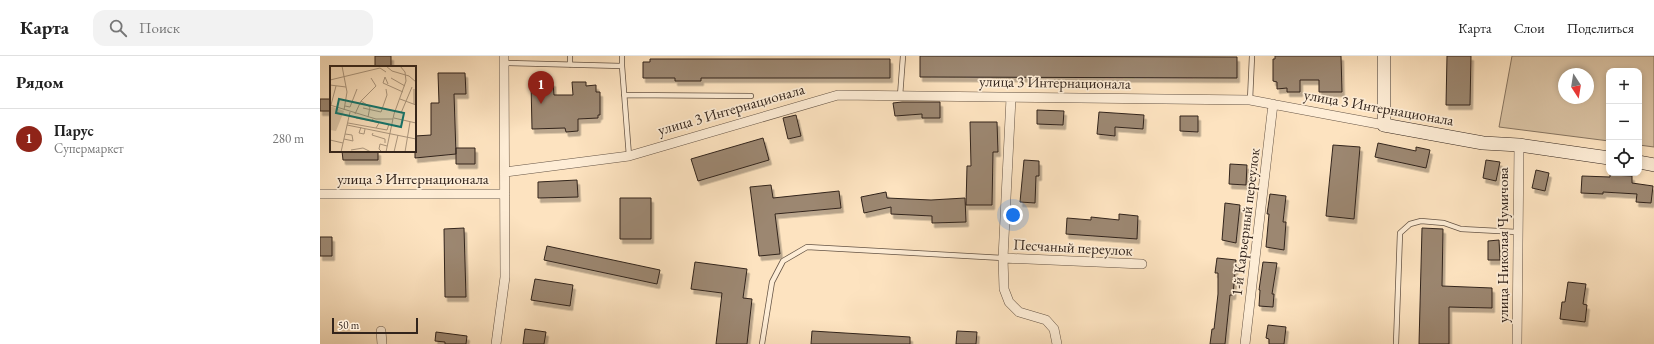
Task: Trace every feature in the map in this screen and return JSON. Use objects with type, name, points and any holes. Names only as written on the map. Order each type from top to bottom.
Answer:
[{"type":"street","points":[[1384,56],[1384,125]]},
{"type":"street","points":[[496,344],[505,277],[504,59]]},
{"type":"street","name":"улица 3 Интернационала","points":[[505,172],[629,156],[838,95],[1250,100],[1484,142],[1606,158]]},
{"type":"street","points":[[1011,98],[1003,258],[1004,289],[1009,302],[1019,312],[1046,320],[1054,329],[1057,344]]},
{"type":"street","name":"1-й Карьерный переулок","points":[[1245,344],[1273,104]]},
{"type":"street","name":"улица Николая Чумичова","points":[[1517,344],[1519,146]]},
{"type":"street","points":[[1642,163],[1654,165]]},
{"type":"street","name":"улица 3 Интернационала","points":[[320,194],[505,194]]},
{"type":"street","name":"Песчаный переулок","points":[[1003,258],[1142,264]]},
{"type":"street","points":[[381,331],[382,344]]},
{"type":"lane","points":[[570,56],[570,64]]},
{"type":"lane","points":[[622,56],[629,156]]},
{"type":"lane","points":[[900,96],[902,56]]},
{"type":"lane","points":[[1250,100],[1252,56]]},
{"type":"lane","points":[[504,59],[622,66]]},
{"type":"lane","points":[[624,96],[751,96]]},
{"type":"lane","points":[[1396,344],[1400,233],[1410,224],[1421,221],[1444,223],[1460,229],[1517,232]]},
{"type":"lane","points":[[762,344],[772,282],[783,262],[807,247],[1003,258]]},
{"type":"shaded area","points":[[1512,56],[1654,56],[1654,147],[1642,145],[1642,68],[1606,68],[1606,141],[1499,127]]},
{"type":"building","points":[[375,56],[391,56],[391,66],[375,66]]},
{"type":"building","points":[[920,56],[1237,57],[1237,78],[920,77]]},
{"type":"building","points":[[1275,56],[1341,56],[1342,92],[1319,92],[1319,80],[1300,80],[1300,92],[1287,92],[1287,88],[1277,89],[1277,82],[1273,81],[1273,59],[1275,59]]},
{"type":"building","points":[[1447,56],[1471,56],[1470,105],[1446,105]]},
{"type":"building","points":[[650,59],[890,59],[890,78],[701,78],[701,81],[675,81],[675,78],[643,78],[643,62],[650,62]]},
{"type":"building","points":[[438,73],[465,73],[466,94],[454,94],[456,154],[415,158],[416,136],[431,135],[431,103],[439,103]]},
{"type":"building","points":[[553,82],[554,95],[573,95],[572,82],[586,82],[586,86],[596,85],[596,92],[600,92],[600,115],[598,115],[598,118],[578,119],[578,131],[566,132],[565,128],[532,129],[531,83]]},
{"type":"building","points":[[320,99],[330,99],[330,111],[320,111]]},
{"type":"building","points":[[940,102],[940,118],[922,118],[922,114],[895,116],[893,103]]},
{"type":"building","points":[[1037,110],[1064,111],[1063,125],[1037,124]]},
{"type":"building","points":[[1099,112],[1144,115],[1143,129],[1115,127],[1115,136],[1097,134]]},
{"type":"building","points":[[796,115],[801,136],[788,139],[783,118]]},
{"type":"building","points":[[1180,116],[1198,116],[1198,132],[1180,131]]},
{"type":"building","points":[[970,122],[997,122],[998,152],[993,152],[992,205],[966,205],[967,166],[971,166]]},
{"type":"building","points":[[763,138],[769,160],[698,181],[691,159]]},
{"type":"building","points":[[1378,143],[1416,151],[1416,147],[1430,150],[1426,168],[1375,157]]},
{"type":"building","points":[[1333,145],[1360,147],[1354,219],[1326,216]]},
{"type":"building","points":[[456,148],[475,148],[475,164],[456,164]]},
{"type":"building","points":[[342,152],[378,152],[378,160],[343,160]]},
{"type":"building","points":[[1024,160],[1039,161],[1039,176],[1036,176],[1035,203],[1020,202]]},
{"type":"building","points":[[1486,160],[1500,162],[1496,181],[1483,178]]},
{"type":"building","points":[[1230,164],[1247,165],[1246,185],[1229,184]]},
{"type":"building","points":[[1536,170],[1549,173],[1545,191],[1532,188]]},
{"type":"building","points":[[1582,176],[1632,176],[1632,183],[1653,186],[1651,203],[1636,202],[1637,194],[1603,192],[1603,194],[1581,193]]},
{"type":"building","points":[[577,180],[578,197],[538,198],[538,182]]},
{"type":"building","points":[[771,185],[773,198],[839,191],[841,208],[775,214],[780,254],[759,256],[750,187]]},
{"type":"building","points":[[886,192],[887,198],[931,200],[965,198],[966,222],[932,223],[932,216],[891,214],[891,207],[864,213],[861,197]]},
{"type":"building","points":[[1270,194],[1286,196],[1283,222],[1286,222],[1284,250],[1266,247],[1269,214],[1267,214]]},
{"type":"building","points":[[620,198],[651,198],[651,239],[620,239]]},
{"type":"building","points":[[1225,203],[1240,205],[1236,243],[1222,240]]},
{"type":"building","points":[[1119,214],[1138,216],[1137,239],[1066,234],[1067,218],[1091,220],[1091,217],[1119,220]]},
{"type":"building","points":[[464,228],[466,297],[445,297],[444,229]]},
{"type":"building","points":[[1422,228],[1443,229],[1442,286],[1492,288],[1492,308],[1449,307],[1449,344],[1419,344]]},
{"type":"building","points":[[320,237],[332,237],[332,256],[320,256]]},
{"type":"building","points":[[1499,240],[1500,260],[1488,260],[1488,241]]},
{"type":"building","points":[[547,246],[660,270],[657,284],[544,260]]},
{"type":"building","points":[[1217,258],[1236,260],[1233,295],[1230,295],[1225,344],[1210,344],[1212,329],[1214,329],[1218,294],[1218,273],[1215,273]]},
{"type":"building","points":[[695,262],[747,269],[743,298],[752,299],[747,344],[716,344],[722,293],[691,289]]},
{"type":"building","points":[[1263,262],[1277,263],[1272,294],[1274,294],[1273,307],[1259,306],[1259,290]]},
{"type":"building","points":[[535,279],[573,285],[570,306],[531,300]]},
{"type":"building","points":[[1568,282],[1586,284],[1583,304],[1587,305],[1585,322],[1560,319],[1562,302],[1565,302]]},
{"type":"building","points":[[1268,325],[1286,327],[1284,344],[1269,344],[1269,339],[1266,338]]},
{"type":"building","points":[[525,329],[546,332],[544,344],[523,344]]},
{"type":"building","points":[[812,331],[910,337],[910,344],[811,344]]},
{"type":"building","points":[[957,331],[977,332],[976,344],[956,344]]},
{"type":"building","points":[[436,332],[467,336],[466,344],[445,344],[445,342],[435,341]]},
{"type":"place","name":"Парус","points":[[541,104]]}]
